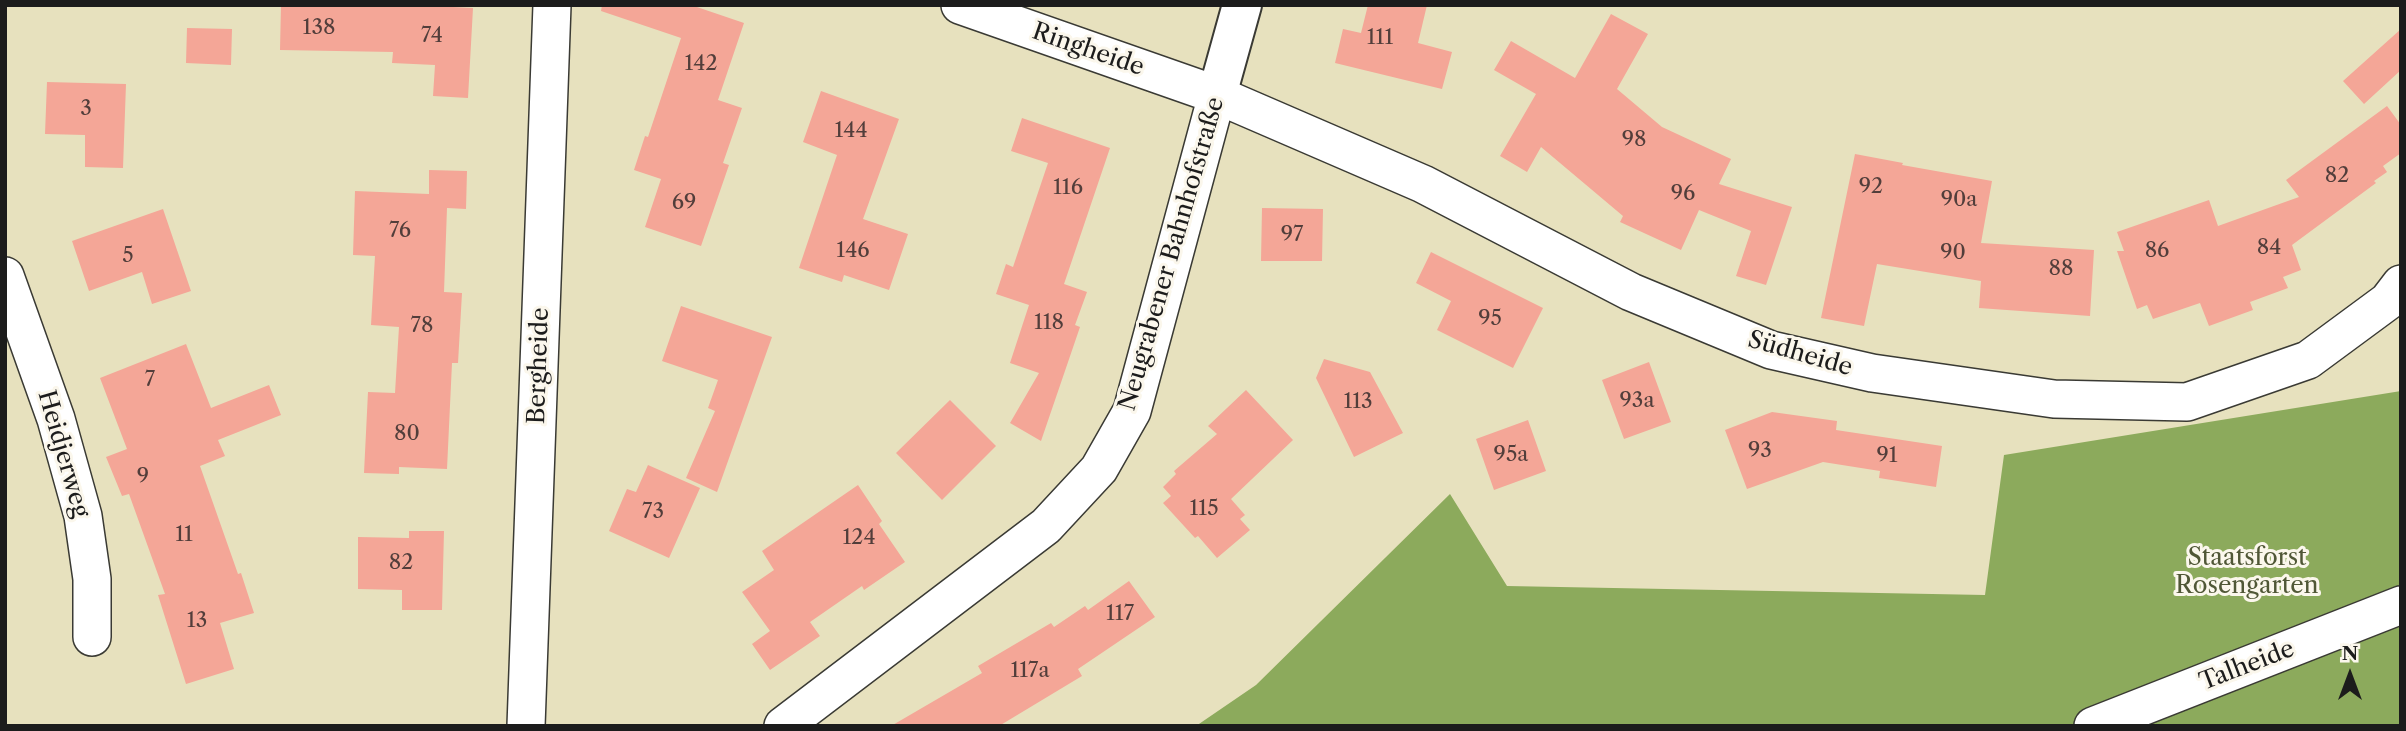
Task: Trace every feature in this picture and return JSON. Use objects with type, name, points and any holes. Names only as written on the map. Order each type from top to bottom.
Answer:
[{"type":"street","name":"Bergheide","points":[[526,726],[552,5]]},
{"type":"street","name":"Ringheide","points":[[960,5],[1217,95]]},
{"type":"street","name":"Neugrabener Bahnhofstraße","points":[[783,726],[1046,526],[1099,469],[1132,411],[1242,5]]},
{"type":"street","name":"Südheide","points":[[1217,95],[1423,184],[1631,292],[1771,350],[1872,373],[2054,399],[2187,402],[2308,360],[2388,301],[2401,284]]},
{"type":"street","name":"Heidjerweg","points":[[5,276],[56,419],[83,516],[92,579],[92,637]]},
{"type":"street","name":"Talheide","points":[[2093,726],[2401,606]]},
{"type":"green space","name":"Staatsforst Rosengarten","points":[[2401,391],[2401,726],[1196,726],[1256,685],[1450,494],[1507,586],[1985,595],[2004,455]]},
{"type":"building","points":[[281,5],[473,8],[468,98],[433,96],[435,65],[392,63],[393,52],[280,50]]},
{"type":"building","points":[[602,5],[691,5],[744,23],[718,100],[742,108],[723,163],[729,165],[701,246],[645,227],[661,179],[634,170],[645,136],[648,137],[681,38],[601,11]]},
{"type":"building","points":[[1368,5],[1427,5],[1418,43],[1452,52],[1442,89],[1335,63],[1343,29],[1361,33]]},
{"type":"building","points":[[1611,14],[1648,34],[1617,89],[1662,127],[1731,159],[1719,184],[1792,207],[1766,285],[1736,276],[1751,231],[1699,210],[1681,250],[1620,222],[1623,216],[1541,147],[1527,172],[1500,156],[1536,94],[1494,70],[1511,41],[1575,78]]},
{"type":"building","points":[[187,28],[232,29],[231,65],[186,63]]},
{"type":"building","points":[[2401,29],[2401,70],[2364,104],[2343,81]]},
{"type":"building","points":[[47,82],[126,84],[123,168],[85,167],[85,135],[45,134]]},
{"type":"building","points":[[821,91],[899,119],[863,219],[908,234],[889,290],[844,275],[842,282],[799,268],[837,155],[803,142]]},
{"type":"building","points":[[2387,106],[2401,125],[2401,153],[2383,166],[2387,172],[2374,181],[2376,183],[2292,245],[2301,270],[2283,277],[2288,288],[2250,302],[2253,310],[2209,326],[2200,303],[2153,319],[2147,305],[2137,309],[2117,251],[2124,251],[2117,232],[2209,200],[2218,226],[2299,197],[2286,180]]},
{"type":"building","points":[[1022,118],[1110,148],[1064,284],[1087,292],[1075,325],[1080,327],[1041,441],[1010,423],[1039,373],[1010,363],[1029,305],[996,294],[1006,264],[1013,267],[1048,163],[1011,151]]},
{"type":"building","points":[[1855,154],[1992,181],[1981,243],[2094,250],[2090,316],[1979,308],[1981,281],[1877,264],[1864,326],[1821,318]]},
{"type":"building","points":[[429,170],[467,171],[466,209],[447,208],[444,292],[462,293],[458,363],[452,363],[447,469],[399,467],[399,474],[364,473],[368,392],[395,393],[399,327],[371,325],[375,256],[353,255],[355,191],[429,194]]},
{"type":"building","points":[[1262,208],[1323,209],[1322,261],[1261,261]]},
{"type":"building","points":[[163,209],[191,291],[152,304],[142,272],[89,291],[72,241]]},
{"type":"building","points":[[1431,252],[1543,308],[1513,368],[1437,330],[1451,301],[1416,283]]},
{"type":"building","points":[[681,306],[772,337],[717,492],[686,478],[715,411],[708,408],[718,380],[662,361]]},
{"type":"building","points":[[186,344],[211,408],[269,385],[281,415],[218,440],[225,456],[200,466],[254,613],[220,623],[234,669],[186,684],[158,595],[165,594],[129,494],[122,496],[106,457],[127,449],[100,378]]},
{"type":"building","points":[[1324,359],[1370,372],[1403,433],[1354,457],[1316,378]]},
{"type":"building","points":[[1649,362],[1671,422],[1624,439],[1602,380]]},
{"type":"building","points":[[1246,390],[1293,440],[1231,499],[1245,515],[1240,519],[1250,530],[1217,558],[1163,503],[1171,496],[1163,487],[1176,474],[1174,471],[1217,434],[1208,426]]},
{"type":"building","points":[[950,400],[996,446],[942,500],[896,453]]},
{"type":"building","points":[[1772,412],[1837,421],[1836,430],[1942,446],[1936,487],[1879,478],[1880,471],[1823,462],[1747,489],[1725,430]]},
{"type":"building","points":[[1528,420],[1546,471],[1494,490],[1476,439]]},
{"type":"building","points":[[648,465],[700,488],[669,558],[609,531],[627,489],[636,492]]},
{"type":"building","points":[[858,485],[882,521],[879,524],[905,562],[864,590],[862,586],[810,622],[820,636],[770,670],[752,644],[770,631],[742,592],[774,570],[762,551]]},
{"type":"building","points":[[409,531],[444,531],[442,610],[402,610],[402,590],[358,589],[358,537],[409,538]]},
{"type":"building","points":[[1129,581],[1155,617],[1078,669],[1082,676],[999,726],[891,726],[982,673],[978,666],[1051,623],[1054,627],[1085,606],[1088,610]]}]
